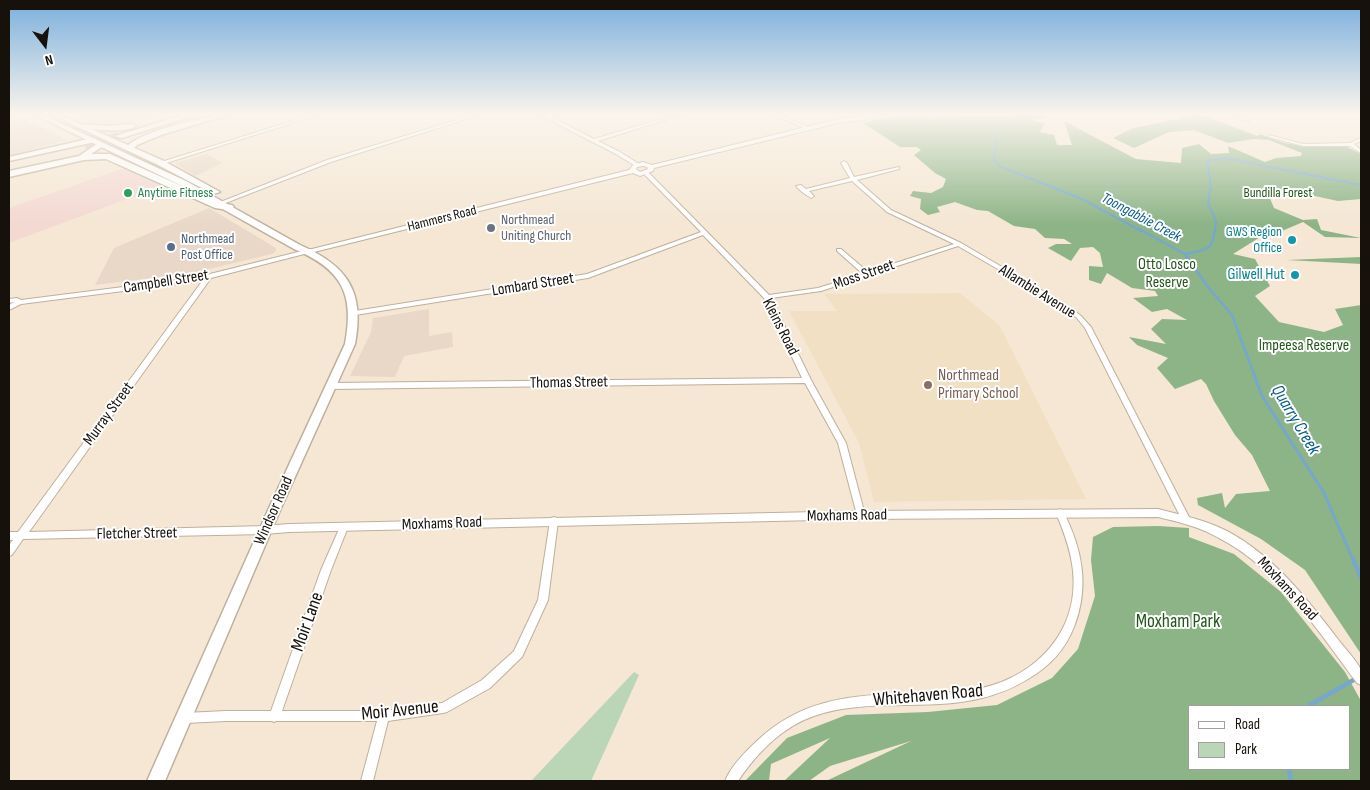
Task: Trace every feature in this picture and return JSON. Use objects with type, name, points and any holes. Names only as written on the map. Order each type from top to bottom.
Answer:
[{"type":"highway","points":[[9,159],[42,151]]},
{"type":"highway","points":[[9,164],[58,151]]},
{"type":"highway","points":[[9,168],[63,151]]},
{"type":"highway","points":[[60,162],[92,151]]},
{"type":"highway","points":[[9,174],[93,156],[113,158],[218,206],[226,204]]},
{"type":"main road","name":"Windsor Road","points":[[113,151],[226,204],[304,244],[310,251],[328,262],[349,286],[355,313],[350,344],[265,530],[185,718],[156,781]]},
{"type":"main road","name":"Windsor Road","points":[[134,151],[161,163],[226,204]]},
{"type":"street","points":[[161,163],[200,151]]},
{"type":"street","points":[[226,204],[329,161],[362,151]]},
{"type":"street","points":[[609,151],[635,168],[645,165],[649,170],[721,151]]},
{"type":"street","name":"Allambie Avenue","points":[[844,163],[853,179],[889,211],[959,244],[1065,306],[1079,317],[1088,328],[1186,519]]},
{"type":"street","name":"Hammers Road","points":[[310,251],[635,168]]},
{"type":"street","points":[[804,191],[897,168]]},
{"type":"street","name":"Kleins Road","points":[[649,170],[704,233],[767,297],[806,380],[842,443],[861,515]]},
{"type":"street","points":[[799,186],[811,196]]},
{"type":"street","name":"Lombard Street","points":[[355,313],[588,276],[704,233]]},
{"type":"street","name":"Moss Street","points":[[767,297],[819,290],[959,244]]},
{"type":"street","points":[[839,250],[867,274]]},
{"type":"street","name":"Campbell Street","points":[[20,302],[208,277],[310,251]]},
{"type":"street","name":"Murray Street","points":[[9,552],[208,277]]},
{"type":"street","points":[[9,302],[17,300],[20,302]]},
{"type":"street","points":[[9,308],[20,302]]},
{"type":"street","name":"Thomas Street","points":[[331,386],[806,380]]},
{"type":"street","name":"Moxhams Road","points":[[265,530],[554,521],[1149,512],[1186,519],[1228,536],[1254,554],[1292,590],[1361,679]]},
{"type":"street","name":"Whitehaven Road","points":[[731,781],[746,759],[770,735],[788,723],[815,710],[856,702],[954,698],[983,694],[1019,680],[1042,664],[1058,647],[1066,634],[1073,621],[1079,598],[1078,568],[1074,544],[1060,513]]},
{"type":"street","name":"Moir Avenue","points":[[185,718],[226,716],[384,716],[443,708],[486,684],[518,654],[543,600],[554,521]]},
{"type":"street","name":"Moir Lane","points":[[274,717],[326,570],[344,527]]},
{"type":"street","name":"Fletcher Street","points":[[9,536],[250,532],[265,530]]},
{"type":"street","points":[[367,781],[384,716]]},
{"type":"shaded area","points":[[9,151],[28,151],[9,156]]},
{"type":"shaded area","points":[[207,154],[223,163],[195,176],[175,163]]},
{"type":"shaded area","points":[[124,168],[162,186],[9,243],[9,208]]},
{"type":"shaded area","points":[[209,208],[276,248],[276,251],[272,254],[192,273],[95,285],[114,248]]},
{"type":"shaded area","name":"Northmead Primary School","points":[[960,293],[1000,326],[1086,499],[874,502],[859,443],[789,311],[837,311],[824,294]]},
{"type":"shaded area","points":[[429,309],[429,336],[452,332],[453,347],[404,356],[395,377],[350,376],[371,332],[373,318]]},
{"type":"green space","points":[[920,151],[1121,151],[1136,159],[1181,163],[1182,151],[1207,151],[1211,154],[1239,151],[1265,162],[1276,158],[1301,156],[1302,153],[1297,151],[1355,151],[1361,154],[1361,199],[1338,201],[1315,196],[1269,196],[1274,208],[1303,220],[1317,219],[1321,230],[1361,238],[1325,237],[1303,222],[1282,231],[1270,231],[1233,254],[1255,259],[1270,286],[1255,296],[1279,322],[1324,332],[1343,325],[1335,309],[1361,305],[1361,654],[1305,570],[1261,539],[1198,505],[1197,498],[1222,493],[1225,508],[1236,494],[1270,491],[1252,455],[1235,435],[1206,384],[1201,379],[1175,389],[1157,368],[1168,358],[1137,345],[1129,337],[1166,344],[1151,329],[1162,319],[1187,320],[1167,309],[1152,312],[1133,298],[1158,296],[1155,291],[1132,288],[1107,273],[1101,284],[1089,280],[1089,266],[1103,267],[1100,253],[1093,247],[1080,248],[1071,261],[1048,248],[1056,244],[1072,244],[1064,239],[1045,238],[1035,229],[1014,226],[988,211],[977,210],[955,202],[937,207],[940,212],[928,215],[920,209],[921,199],[910,196],[913,191],[931,193],[943,187],[946,179],[935,173],[914,155]]},
{"type":"green space","points":[[1361,257],[1361,264],[1287,260]]},
{"type":"green space","name":"Moxham Park","points":[[1158,526],[1189,528],[1189,537],[1234,554],[1281,592],[1345,672],[1361,701],[1361,781],[826,781],[911,741],[830,766],[809,781],[784,781],[830,738],[771,764],[769,781],[745,781],[787,738],[846,715],[928,712],[997,705],[1052,678],[1078,649],[1095,596],[1091,560],[1093,537],[1113,527]]},
{"type":"green space","points":[[634,672],[639,675],[591,781],[531,781]]},
{"type":"waterway","name":"Toongabbie Creek","points":[[995,151],[994,160],[999,166],[1082,199],[1141,231]]},
{"type":"waterway","name":"Toongabbie Creek","points":[[1215,231],[1216,221],[1208,203],[1211,186],[1207,161],[1225,158],[1361,185]]},
{"type":"waterway","name":"Toongabbie Creek","points":[[1139,229],[1185,254]]},
{"type":"waterway","name":"Toongabbie Creek","points":[[1185,254],[1207,249],[1212,242],[1215,229]]},
{"type":"waterway","name":"Quarry Creek","points":[[1185,254],[1208,287],[1232,315],[1255,377]]},
{"type":"waterway","name":"Quarry Creek","points":[[1254,375],[1262,396],[1324,493],[1353,560]]},
{"type":"waterway","name":"Quarry Creek","points":[[1353,559],[1361,578]]},
{"type":"waterway","name":"Quarry Creek","points":[[1310,705],[1357,678]]},
{"type":"waterway","name":"Quarry Creek","points":[[1289,770],[1291,781]]},
{"type":"place","name":"Anytime Fitness","points":[[128,193]]},
{"type":"place","name":"Northmead Uniting Church","points":[[491,228]]},
{"type":"place","name":"GWS Region Office","points":[[1292,240]]},
{"type":"place","name":"Northmead Post Office","points":[[171,247]]},
{"type":"place","name":"Gilwell Hut","points":[[1295,275]]},
{"type":"place","name":"Northmead Primary School","points":[[928,385]]},
{"type":"park label","name":"Bundilla Forest","points":[[1278,193]]},
{"type":"park label","name":"Otto Losco Reserve","points":[[1167,274]]},
{"type":"park label","name":"Impeesa Reserve","points":[[1304,346]]}]
